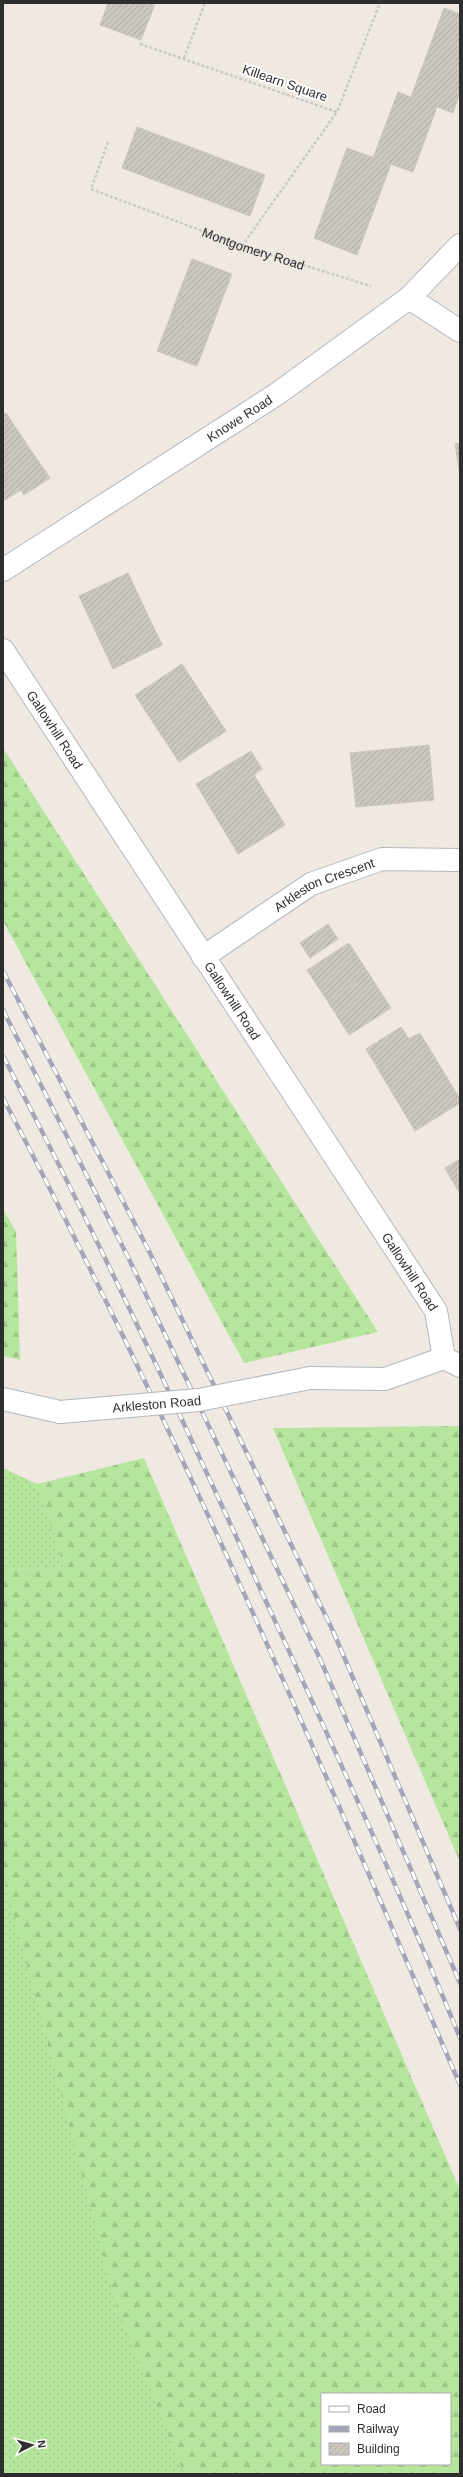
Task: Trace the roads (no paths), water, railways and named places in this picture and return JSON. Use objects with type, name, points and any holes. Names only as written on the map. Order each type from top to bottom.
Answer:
[{"type":"street","name":"Knowe Road","points":[[3,570],[277,394],[409,298],[460,245]]},
{"type":"street","points":[[409,298],[460,330]]},
{"type":"street","name":"Gallowhill Road","points":[[3,650],[436,1311],[452,1362]]},
{"type":"street","name":"Arkleston Crescent","points":[[203,957],[311,884],[382,859],[460,860]]},
{"type":"street","name":"Arkleston Road","points":[[3,1399],[60,1412],[199,1400],[310,1378],[385,1379],[452,1362]]},
{"type":"railway","points":[[3,971],[148,1249],[333,1631],[460,1929]]},
{"type":"railway","points":[[3,1010],[128,1257],[321,1661],[460,1983]]},
{"type":"railway","points":[[3,1056],[71,1189],[137,1324],[200,1459],[364,1815],[460,2038]]},
{"type":"railway","points":[[3,1098],[126,1341],[241,1587],[352,1836],[460,2085]]}]
